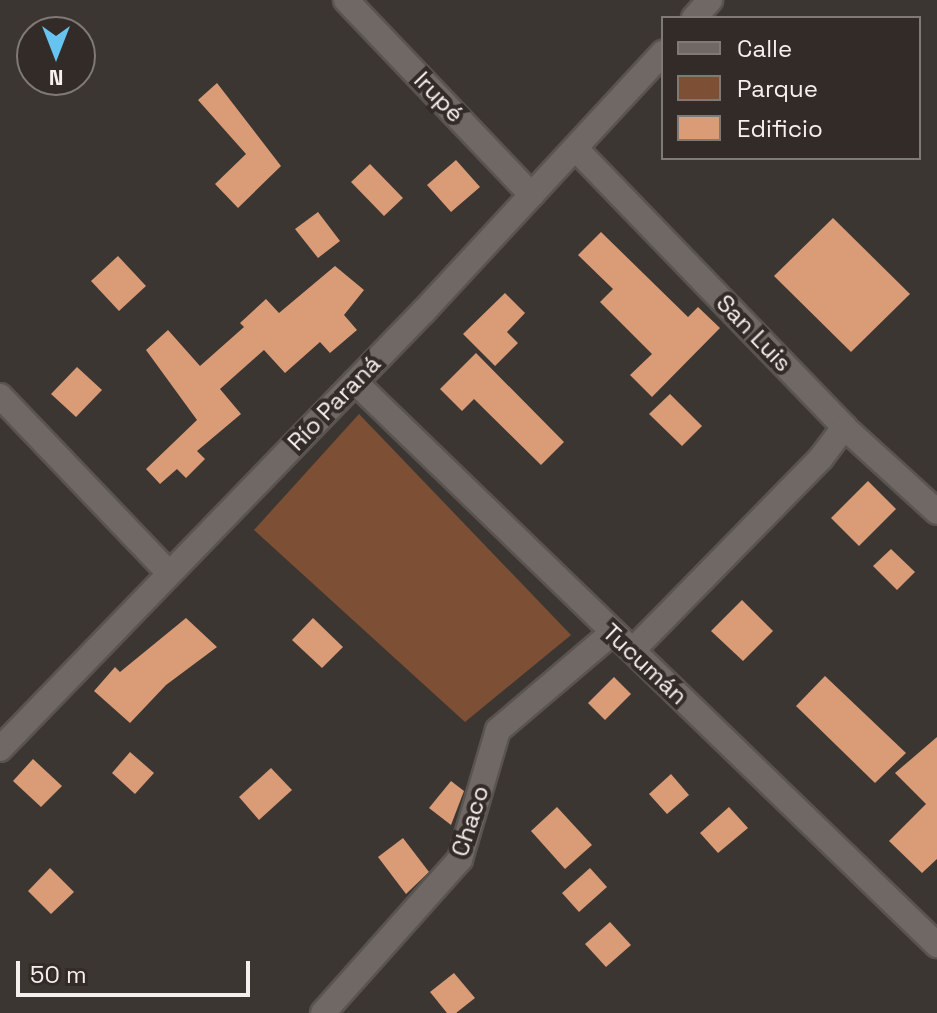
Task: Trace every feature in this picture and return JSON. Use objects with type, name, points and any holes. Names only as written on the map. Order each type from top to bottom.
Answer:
[{"type":"street","name":"Irupé","points":[[346,0],[532,195]]},
{"type":"street","points":[[696,16],[710,0]]},
{"type":"street","name":"Río Paraná","points":[[0,749],[355,382],[661,55]]},
{"type":"street","name":"San Luis","points":[[576,149],[844,427],[937,512]]},
{"type":"street","name":"Tucumán","points":[[355,382],[937,945]]},
{"type":"street","points":[[0,396],[168,572]]},
{"type":"street","points":[[633,650],[821,458],[844,427]]},
{"type":"street","name":"Chaco","points":[[323,1013],[460,859],[498,730],[612,633]]},
{"type":"green space","points":[[359,414],[571,635],[465,722],[254,530]]},
{"type":"building","points":[[217,83],[281,166],[238,208],[215,184],[246,154],[198,100]]},
{"type":"building","points":[[456,160],[480,187],[451,212],[427,185]]},
{"type":"building","points":[[370,164],[403,198],[384,216],[351,182]]},
{"type":"building","points":[[318,212],[340,241],[318,258],[295,229]]},
{"type":"building","points":[[833,218],[910,294],[851,352],[774,276]]},
{"type":"building","points":[[601,232],[688,317],[698,307],[720,328],[652,397],[630,375],[652,354],[600,302],[613,289],[578,255]]},
{"type":"building","points":[[118,256],[146,286],[119,311],[91,281]]},
{"type":"building","points":[[335,266],[364,290],[344,315],[357,330],[330,353],[320,342],[285,373],[264,350],[220,389],[241,414],[197,451],[205,459],[186,478],[177,469],[160,484],[146,469],[197,420],[146,350],[168,330],[200,366],[244,327],[240,323],[266,299],[279,313]]},
{"type":"building","points":[[505,293],[525,313],[507,332],[518,343],[495,366],[463,334]]},
{"type":"building","points":[[476,353],[564,442],[541,465],[474,399],[462,411],[440,389]]},
{"type":"building","points":[[77,367],[102,390],[76,417],[51,394]]},
{"type":"building","points":[[670,394],[702,426],[682,446],[649,414]]},
{"type":"building","points":[[868,481],[896,509],[859,546],[831,518]]},
{"type":"building","points":[[891,549],[915,572],[897,590],[873,566]]},
{"type":"building","points":[[742,600],[773,631],[743,661],[711,631]]},
{"type":"building","points":[[186,618],[217,647],[166,685],[130,723],[94,691],[115,667],[120,672]]},
{"type":"building","points":[[313,618],[343,647],[322,668],[292,640]]},
{"type":"building","points":[[825,676],[906,753],[875,783],[796,706]]},
{"type":"building","points":[[614,677],[631,694],[605,720],[588,703]]},
{"type":"building","points":[[937,737],[937,859],[922,873],[889,841],[926,804],[895,773]]},
{"type":"building","points":[[130,752],[154,773],[135,794],[112,773]]},
{"type":"building","points":[[33,759],[62,786],[41,807],[13,781]]},
{"type":"building","points":[[271,768],[292,790],[259,820],[239,797]]},
{"type":"building","points":[[671,774],[689,795],[667,814],[649,794]]},
{"type":"building","points":[[451,781],[464,791],[451,825],[429,808]]},
{"type":"building","points":[[557,807],[592,845],[565,869],[531,831]]},
{"type":"building","points":[[729,807],[748,828],[718,853],[700,833]]},
{"type":"building","points":[[403,838],[429,872],[406,894],[378,857]]},
{"type":"building","points":[[50,868],[74,892],[51,914],[28,891]]},
{"type":"building","points":[[590,868],[607,887],[579,912],[562,893]]},
{"type":"building","points":[[610,922],[631,945],[606,967],[585,944]]},
{"type":"building","points":[[454,973],[475,998],[456,1013],[447,1013],[430,992]]}]
